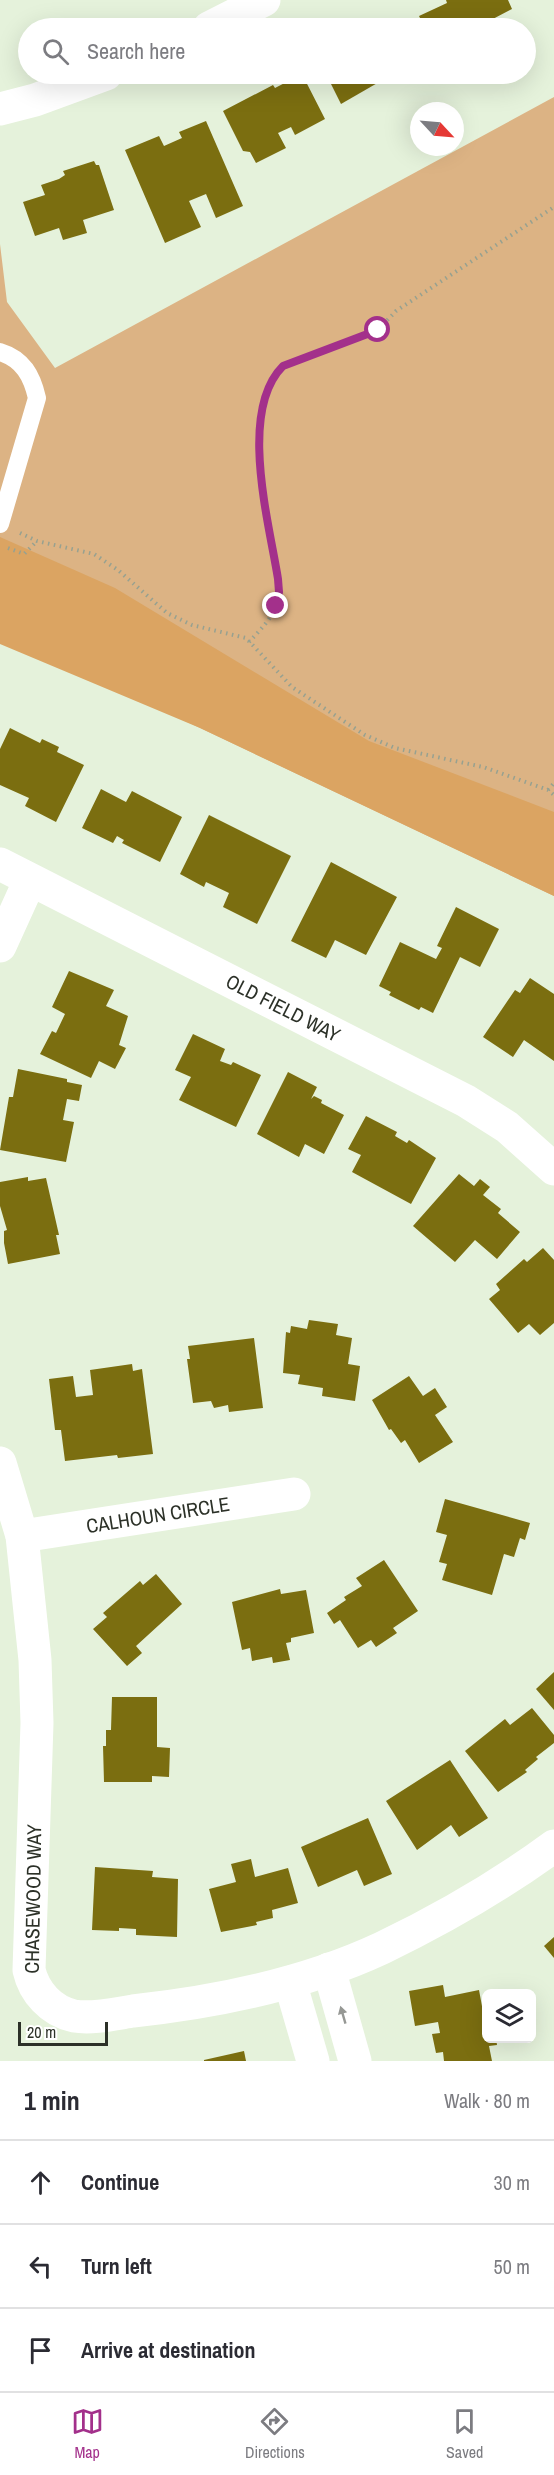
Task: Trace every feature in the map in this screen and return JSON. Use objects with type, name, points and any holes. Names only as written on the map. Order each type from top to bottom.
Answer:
[{"type":"street","points":[[229,18],[264,0]]},
{"type":"street","points":[[0,109],[35,100],[79,84]]},
{"type":"street","name":"OLD FIELD WAY","points":[[0,864],[466,1101],[507,1127],[554,1169]]},
{"type":"street","points":[[0,946],[30,880]]},
{"type":"street","name":"CHASEWOOD WAY","points":[[0,1462],[22,1536],[35,1660],[37,1723],[29,1970],[32,1985],[45,2000],[73,2016],[90,2016],[165,2008],[290,1982],[381,1948],[447,1914],[518,1872],[554,1846]]},
{"type":"street","name":"CALHOUN CIRCLE","points":[[22,1536],[294,1494]]},
{"type":"street","points":[[329,1969],[355,2061]]},
{"type":"street","points":[[290,1982],[313,2061]]},
{"type":"lane","points":[[0,352],[21,362],[33,382],[37,398],[1,524]]},
{"type":"path","points":[[249,642],[270,618],[279,592],[258,457],[264,403],[273,376],[283,366],[378,330],[396,311],[554,207]]},
{"type":"path","points":[[1,524],[37,542],[94,554],[118,570],[167,613],[192,625],[246,638],[292,687],[365,735],[395,748],[483,767],[548,790],[554,795]]},
{"type":"path","points":[[0,544],[24,554],[37,542]]},
{"type":"path","points":[[548,790],[554,783]]},
{"type":"shaded area","points":[[554,97],[554,896],[0,633],[0,244],[7,302],[55,368],[445,156],[464,156],[464,146]]},
{"type":"shaded area","points":[[0,537],[115,588],[369,741],[554,812],[554,896],[200,728],[0,644]]},
{"type":"building","points":[[446,0],[508,0],[512,9],[495,18],[420,18],[419,16],[447,3]]},
{"type":"building","points":[[283,84],[307,84],[325,119],[295,135],[291,127],[278,133],[286,148],[256,163],[250,152],[243,151],[223,111],[273,85],[275,88]]},
{"type":"building","points":[[331,84],[376,84],[341,104]]},
{"type":"building","points":[[206,121],[243,206],[216,218],[206,194],[189,201],[201,227],[165,243],[125,150],[159,136],[164,146],[182,138],[179,132]]},
{"type":"building","points":[[94,161],[96,165],[99,165],[114,210],[83,220],[87,233],[63,240],[59,228],[35,236],[23,202],[45,195],[41,185],[59,179],[65,175],[63,171]]},
{"type":"building","points":[[10,728],[40,743],[42,739],[59,747],[57,752],[84,765],[56,822],[25,806],[29,798],[0,785],[0,749]]},
{"type":"building","points":[[101,789],[126,802],[132,791],[182,817],[160,862],[122,843],[124,840],[117,836],[113,843],[82,828]]},
{"type":"building","points":[[209,815],[291,856],[257,924],[223,907],[229,893],[206,882],[204,887],[180,874]]},
{"type":"building","points":[[331,862],[397,897],[366,955],[335,940],[326,958],[291,941]]},
{"type":"building","points":[[456,907],[499,929],[480,967],[460,957],[433,1013],[421,1007],[419,1010],[389,995],[391,992],[379,986],[400,942],[436,959],[442,948],[437,946]]},
{"type":"building","points":[[69,971],[114,990],[106,1006],[128,1016],[119,1045],[126,1048],[115,1069],[99,1061],[91,1078],[40,1054],[52,1031],[56,1033],[65,1014],[52,1007]]},
{"type":"building","points":[[530,978],[554,994],[554,1061],[524,1040],[513,1057],[483,1037],[515,990],[520,993]]},
{"type":"building","points":[[193,1034],[225,1049],[220,1061],[231,1065],[233,1062],[261,1075],[236,1127],[179,1100],[191,1077],[175,1070]]},
{"type":"building","points":[[18,1069],[67,1079],[67,1082],[82,1085],[79,1101],[67,1099],[63,1120],[74,1122],[66,1162],[0,1150],[9,1097],[13,1097]]},
{"type":"building","points":[[288,1072],[317,1087],[311,1099],[314,1096],[322,1100],[321,1103],[344,1115],[324,1154],[305,1144],[299,1157],[257,1134]]},
{"type":"building","points":[[366,1116],[397,1132],[395,1136],[407,1143],[409,1140],[436,1158],[411,1204],[352,1172],[361,1155],[348,1149]]},
{"type":"building","points":[[459,1174],[474,1186],[480,1179],[490,1187],[483,1195],[501,1209],[498,1213],[520,1232],[497,1259],[475,1240],[455,1262],[413,1226]]},
{"type":"building","points":[[28,1177],[28,1181],[46,1178],[59,1235],[56,1235],[60,1254],[8,1264],[4,1243],[4,1231],[7,1230],[0,1206],[0,1182]]},
{"type":"building","points":[[543,1248],[554,1260],[554,1323],[540,1335],[529,1324],[518,1333],[489,1299],[500,1290],[496,1284],[524,1259],[527,1262]]},
{"type":"building","points":[[309,1320],[338,1324],[336,1335],[352,1338],[348,1364],[360,1366],[355,1401],[322,1396],[323,1388],[298,1384],[300,1375],[283,1373],[286,1332],[290,1333],[291,1326],[307,1329]]},
{"type":"building","points":[[254,1338],[263,1408],[229,1412],[228,1405],[214,1408],[211,1401],[193,1403],[187,1359],[190,1359],[188,1346]]},
{"type":"building","points":[[132,1364],[133,1371],[142,1369],[153,1454],[118,1458],[117,1455],[65,1461],[61,1430],[55,1430],[49,1379],[73,1376],[76,1397],[93,1395],[90,1370]]},
{"type":"building","points":[[409,1376],[423,1396],[435,1388],[447,1407],[435,1415],[453,1442],[419,1463],[405,1440],[401,1443],[391,1429],[389,1430],[372,1400]]},
{"type":"building","points":[[445,1499],[530,1523],[525,1540],[520,1538],[514,1557],[504,1554],[492,1595],[442,1580],[447,1564],[439,1562],[447,1535],[436,1532]]},
{"type":"building","points":[[384,1560],[418,1611],[393,1628],[397,1633],[376,1647],[371,1640],[358,1648],[340,1620],[334,1624],[327,1613],[346,1600],[344,1597],[362,1586],[356,1578]]},
{"type":"building","points":[[156,1574],[182,1604],[136,1646],[142,1653],[127,1666],[93,1629],[107,1617],[103,1613],[140,1581],[143,1585]]},
{"type":"building","points":[[280,1589],[281,1594],[306,1590],[314,1633],[291,1638],[291,1642],[286,1643],[290,1660],[273,1663],[272,1657],[252,1661],[250,1648],[242,1650],[232,1602]]},
{"type":"building","points":[[554,1672],[554,1710],[536,1689]]},
{"type":"building","points":[[112,1697],[157,1697],[157,1747],[170,1748],[169,1777],[152,1776],[152,1782],[104,1782],[103,1746],[106,1746],[106,1730],[111,1730]]},
{"type":"building","points":[[532,1708],[554,1735],[554,1743],[536,1757],[538,1759],[525,1770],[527,1772],[498,1792],[465,1751],[505,1719],[510,1725]]},
{"type":"building","points":[[450,1760],[488,1818],[459,1837],[451,1825],[417,1850],[386,1801]]},
{"type":"building","points":[[368,1818],[392,1874],[364,1886],[357,1870],[318,1887],[301,1847]]},
{"type":"building","points":[[251,1859],[255,1877],[288,1868],[298,1903],[272,1910],[273,1918],[256,1922],[257,1925],[221,1932],[209,1889],[236,1882],[231,1864]]},
{"type":"building","points":[[95,1867],[153,1871],[152,1877],[178,1879],[177,1937],[136,1935],[136,1929],[92,1930]]},
{"type":"building","points":[[554,1937],[554,1958],[544,1946]]},
{"type":"building","points":[[443,1985],[445,1997],[479,1990],[482,2006],[482,2043],[497,2043],[497,2045],[489,2046],[492,2061],[444,2061],[443,2052],[436,2053],[432,2034],[440,2033],[438,2022],[415,2026],[409,1991]]},
{"type":"building","points":[[244,2051],[246,2061],[204,2061],[204,2060]]},
{"type":"route","points":[[276,606],[279,592],[278,579],[258,457],[264,403],[273,376],[283,366],[378,330]]}]
